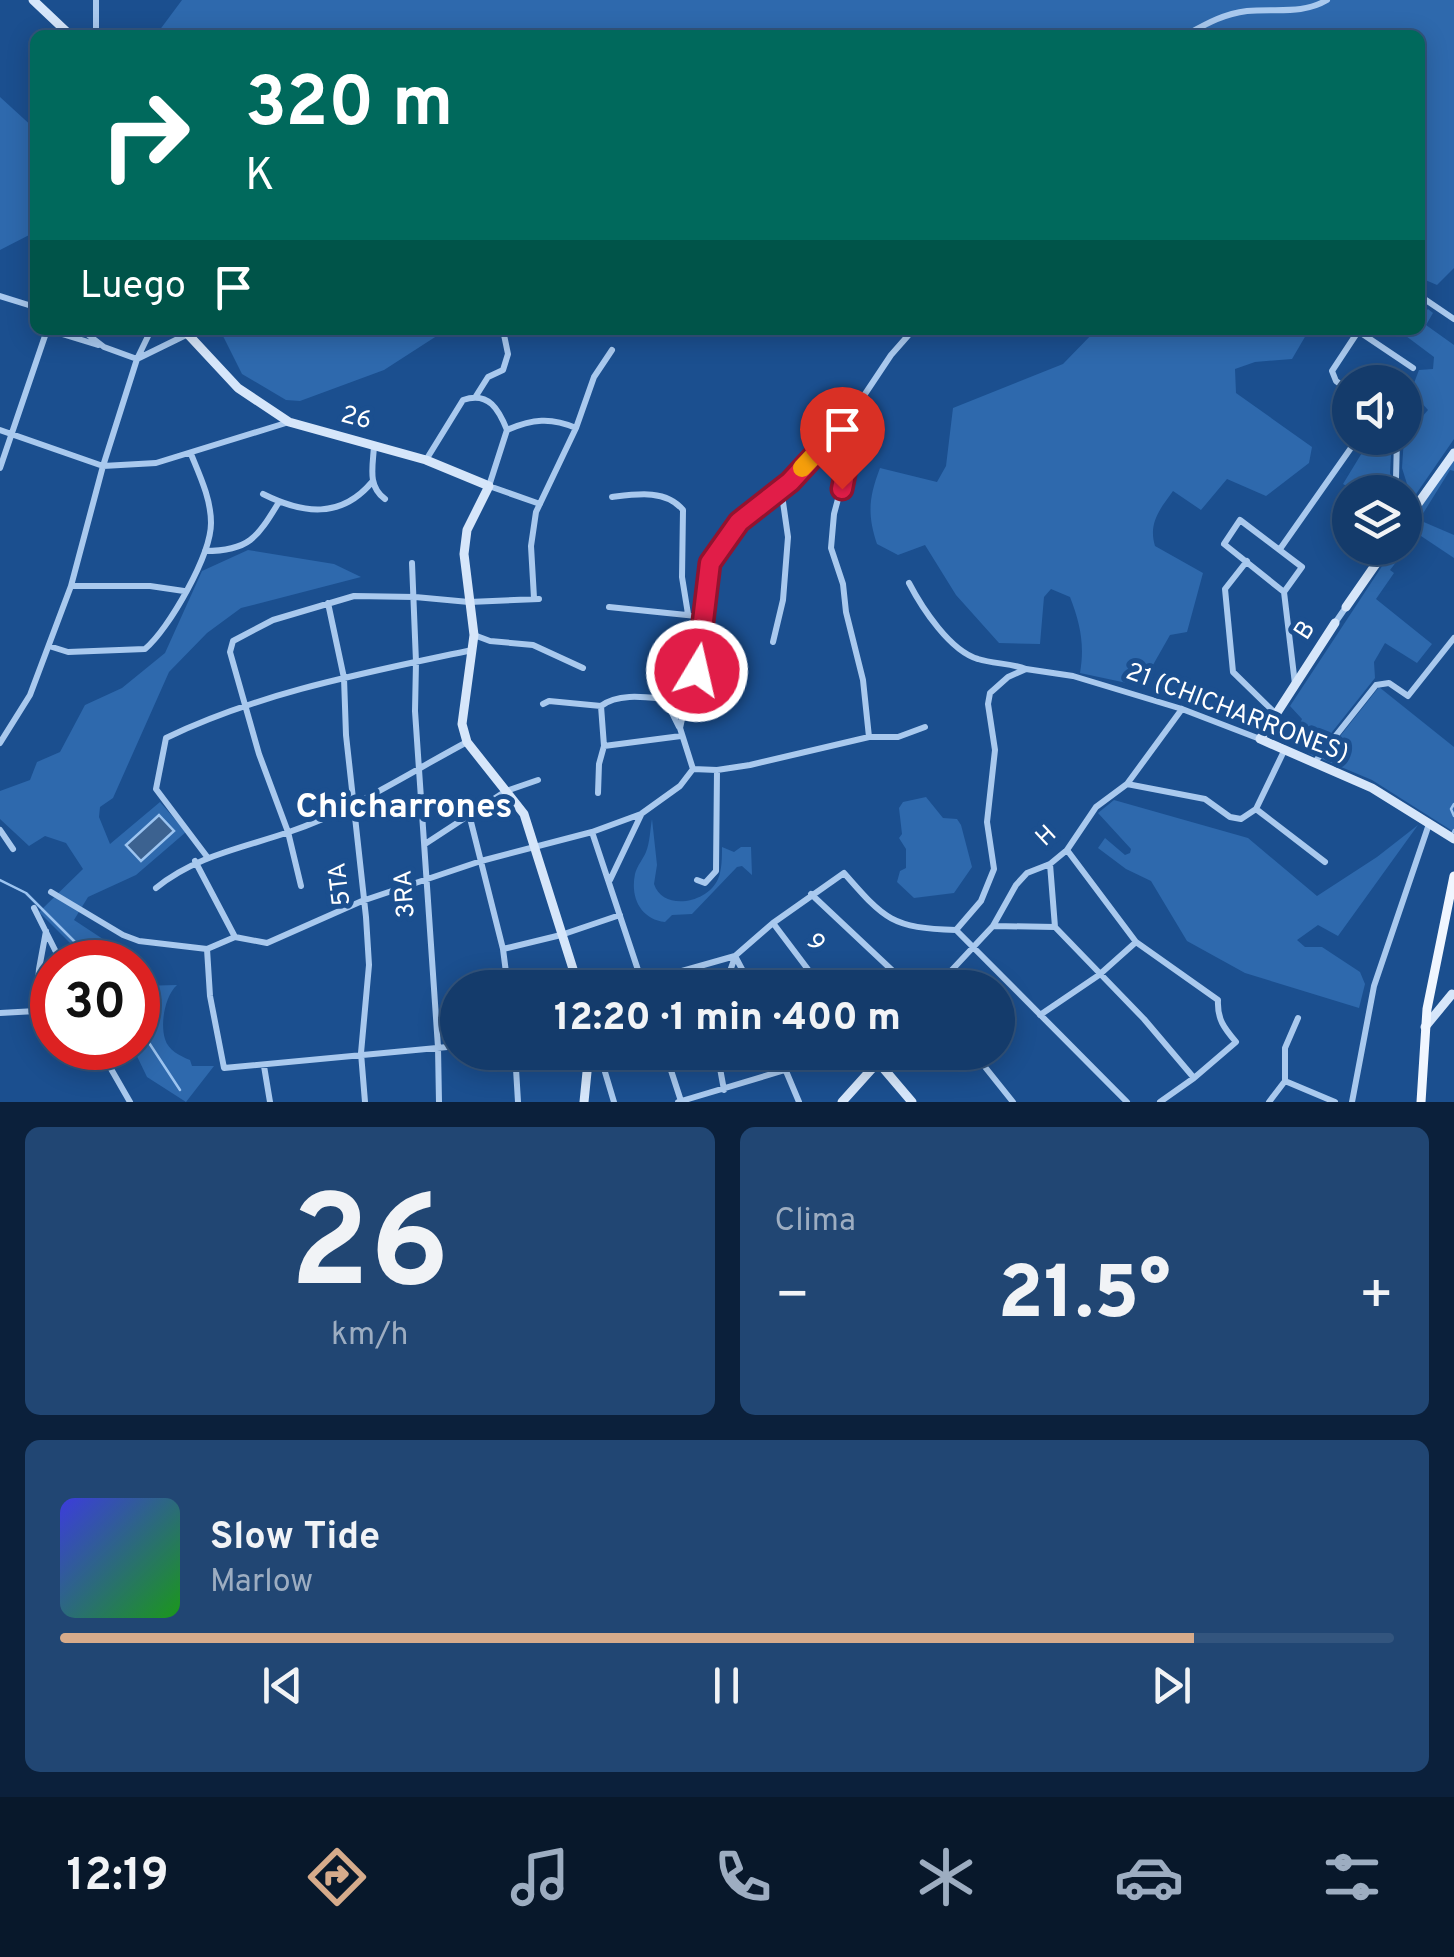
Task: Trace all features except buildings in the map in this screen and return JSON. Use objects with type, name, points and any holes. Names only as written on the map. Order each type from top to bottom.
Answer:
[{"type":"main road","points":[[1421,1102],[1425,1027],[1454,876]]},
{"type":"street","points":[[33,0],[65,30]]},
{"type":"street","points":[[96,0],[96,30]]},
{"type":"street","points":[[1195,30],[1233,13],[1297,11],[1327,0]]},
{"type":"street","points":[[0,296],[30,305]]},
{"type":"street","points":[[1425,299],[1454,319]]},
{"type":"street","points":[[0,468],[46,335]]},
{"type":"street","points":[[64,335],[138,360]]},
{"type":"street","points":[[88,335],[104,348]]},
{"type":"street","points":[[0,744],[20,714],[72,586],[103,466],[149,335]]},
{"type":"street","points":[[138,360],[180,335]]},
{"type":"street","name":"26","points":[[188,335],[238,388],[289,422],[426,460],[540,504]]},
{"type":"street","points":[[476,396],[488,376],[503,370],[508,354],[504,335]]},
{"type":"street","points":[[681,732],[688,692],[697,671],[710,563],[739,522],[781,488],[849,418],[909,335]]},
{"type":"street","points":[[1336,365],[1356,335]]},
{"type":"street","points":[[1366,335],[1409,365]]},
{"type":"street","points":[[300,886],[288,832],[259,754],[231,644],[273,620],[354,596],[414,596],[469,602],[537,599],[531,546],[540,504],[576,428],[594,377],[612,350]]},
{"type":"street","points":[[426,460],[459,404],[476,396],[498,407],[508,430],[489,486],[467,530],[464,554],[474,635],[462,724],[467,742],[524,814],[573,970]]},
{"type":"street","points":[[849,418],[846,469],[834,514],[831,548],[843,584],[863,680],[868,737]]},
{"type":"street","points":[[508,430],[542,420],[576,428]]},
{"type":"street","points":[[0,430],[103,466],[156,463],[289,422]]},
{"type":"street","points":[[374,444],[372,482],[376,492],[386,499]]},
{"type":"street","points":[[1422,498],[1454,453]]},
{"type":"street","points":[[48,646],[68,652],[145,650],[164,629],[205,551],[210,533],[210,513],[191,454]]},
{"type":"street","points":[[1280,549],[1346,455]]},
{"type":"street","points":[[263,494],[297,509],[340,506],[358,498],[372,482]]},
{"type":"street","points":[[773,642],[788,537],[781,488]]},
{"type":"street","points":[[612,497],[662,496],[680,506],[685,515],[682,577],[688,614]]},
{"type":"street","points":[[205,551],[248,544],[280,502]]},
{"type":"street","points":[[1284,592],[1224,544],[1240,520],[1302,567],[1284,592],[1295,685]]},
{"type":"street","name":"3RA","points":[[412,562],[418,768],[439,1102]]},
{"type":"street","points":[[1247,562],[1225,589],[1233,672],[1276,714]]},
{"type":"street","name":"B","points":[[1260,739],[1375,565]]},
{"type":"street","name":"21 (CHICHARRONES)","points":[[909,583],[927,617],[966,654],[980,660],[1073,676],[1182,709],[1372,788],[1454,839]]},
{"type":"street","points":[[72,586],[150,586],[184,591]]},
{"type":"street","name":"5TA","points":[[328,604],[344,678],[369,964],[362,1053],[365,1102]]},
{"type":"street","points":[[609,607],[706,617]]},
{"type":"street","points":[[474,635],[490,641],[533,644],[584,668]]},
{"type":"street","points":[[1314,763],[1376,685],[1389,683],[1408,696],[1454,638]]},
{"type":"street","points":[[208,858],[156,789],[166,738],[247,706],[344,678],[473,649]]},
{"type":"street","points":[[956,930],[980,901],[994,869],[987,822],[995,750],[988,704],[996,686],[1026,669]]},
{"type":"street","points":[[543,704],[549,701],[601,706],[608,700],[628,698],[666,700],[694,769]]},
{"type":"street","points":[[598,793],[598,764],[604,746],[601,706]]},
{"type":"street","name":"H","points":[[951,970],[993,926],[1026,873],[1050,864],[1067,850],[1096,806],[1126,784],[1182,709]]},
{"type":"street","points":[[694,769],[716,770],[868,737],[898,738],[926,726]]},
{"type":"street","points":[[604,746],[681,732]]},
{"type":"street","points":[[156,888],[196,862],[288,832],[353,804],[467,742]]},
{"type":"street","points":[[1126,784],[1205,799],[1236,819],[1248,817],[1256,809],[1284,751]]},
{"type":"street","points":[[51,892],[139,941],[206,949],[236,937],[266,943],[362,902],[481,861],[592,832],[641,814],[680,786],[694,769]]},
{"type":"street","points":[[697,880],[705,883],[713,877],[718,862],[716,770]]},
{"type":"street","points":[[424,844],[506,791],[538,780]]},
{"type":"street","points":[[1256,809],[1325,862]]},
{"type":"street","points":[[469,814],[505,970]]},
{"type":"street","points":[[609,881],[641,814]]},
{"type":"street","points":[[1352,1102],[1374,986],[1430,824]]},
{"type":"street","points":[[0,830],[13,849]]},
{"type":"street","points":[[592,832],[638,970]]},
{"type":"street","points":[[1067,850],[1136,942],[1218,1000],[1222,1026],[1236,1042],[1160,1102]]},
{"type":"street","points":[[196,862],[236,937]]},
{"type":"street","points":[[1050,864],[1055,927],[1144,1019],[1194,1078]]},
{"type":"street","points":[[691,970],[735,956],[811,894],[844,873],[892,922],[956,930],[1127,1102]]},
{"type":"street","points":[[811,894],[893,970]]},
{"type":"street","points":[[34,908],[50,940]]},
{"type":"street","points":[[502,949],[620,915]]},
{"type":"street","name":"9","points":[[773,923],[808,970]]},
{"type":"street","points":[[993,926],[1055,927]]},
{"type":"street","points":[[44,940],[46,931]]},
{"type":"street","points":[[1040,1015],[1099,975],[1136,942]]},
{"type":"street","points":[[206,949],[210,996],[224,1068],[438,1047]]},
{"type":"street","points":[[730,970],[735,956]]},
{"type":"street","points":[[735,956],[742,970]]},
{"type":"street","points":[[1425,1027],[1453,994],[1431,987]]},
{"type":"street","points":[[0,1014],[30,1012]]},
{"type":"street","points":[[1270,1102],[1285,1081],[1285,1048],[1298,1018]]},
{"type":"street","points":[[264,1066],[270,1102]]},
{"type":"street","points":[[112,1070],[130,1102]]},
{"type":"street","points":[[516,1070],[518,1102]]},
{"type":"street","points":[[584,1102],[587,1070]]},
{"type":"street","points":[[604,1070],[614,1102]]},
{"type":"street","points":[[670,1070],[680,1102],[785,1070],[799,1102]]},
{"type":"street","points":[[720,1070],[724,1090]]},
{"type":"street","points":[[842,1102],[865,1070]]},
{"type":"street","points":[[886,1070],[912,1102]]},
{"type":"street","points":[[987,1070],[1013,1102]]},
{"type":"street","points":[[1285,1081],[1336,1102]]},
{"type":"shaded area","points":[[182,0],[1454,0],[1454,268],[1437,285],[1425,280],[1425,30],[160,30]]},
{"type":"shaded area","points":[[0,97],[30,124],[30,235],[0,250]]},
{"type":"shaded area","points":[[1428,309],[1433,313],[1426,325],[1454,345],[1454,439],[1422,485],[1422,475],[1404,475],[1402,468],[1403,455],[1422,455],[1422,417],[1428,410],[1422,403],[1422,370],[1433,369],[1434,357],[1405,335],[1425,335],[1425,312]]},
{"type":"shaded area","points":[[222,335],[438,335],[384,370],[300,401],[286,400],[242,374]]},
{"type":"shaded area","points":[[1091,335],[1306,335],[1292,359],[1255,362],[1235,369],[1236,393],[1312,447],[1309,463],[1266,496],[1227,479],[1201,510],[1173,491],[1156,517],[1155,546],[1203,573],[1187,632],[1170,635],[1141,686],[1080,673],[1081,634],[1070,597],[1051,589],[1044,597],[1040,644],[999,643],[956,595],[925,545],[898,555],[877,544],[872,524],[872,497],[880,468],[937,482],[946,466],[953,408],[1063,364]]},
{"type":"shaded area","points":[[1361,455],[1391,455],[1391,475],[1348,475]]},
{"type":"shaded area","points":[[1454,458],[1454,471],[1450,470],[1422,515],[1422,505]]},
{"type":"shaded area","points":[[1422,521],[1454,535],[1454,558],[1422,537]]},
{"type":"shaded area","points":[[248,550],[334,564],[361,577],[241,608],[207,633],[169,672],[113,798],[100,807],[99,817],[110,844],[160,802],[186,832],[136,875],[88,897],[74,920],[104,940],[67,940],[39,912],[83,869],[66,843],[45,836],[29,846],[0,819],[0,791],[30,780],[37,762],[60,752],[85,705],[122,688],[165,653],[202,571]]},
{"type":"shaded area","points":[[1383,565],[1394,565],[1390,570],[1394,573],[1376,599],[1432,644],[1417,663],[1385,643],[1374,662],[1375,678],[1313,756],[1308,753],[1309,743],[1295,734],[1302,719],[1290,706]]},
{"type":"shaded area","points":[[1379,687],[1454,747],[1454,832],[1372,780],[1322,759]]},
{"type":"shaded area","points":[[926,797],[943,818],[957,819],[961,825],[972,867],[954,893],[914,898],[897,882],[900,871],[906,868],[906,849],[899,838],[899,808],[903,802]]},
{"type":"shaded area","points":[[1114,800],[1248,838],[1317,896],[1418,825],[1338,936],[1318,925],[1297,940],[1305,947],[1322,947],[1360,972],[1365,984],[1359,1008],[1245,973],[1187,941],[1151,881],[1126,869],[1098,848],[1105,838],[1125,855],[1130,853],[1131,849],[1098,813]]},
{"type":"shaded area","points":[[159,815],[174,831],[141,861],[126,845]]},
{"type":"shaded area","points":[[652,819],[657,865],[654,884],[666,898],[696,899],[713,887],[720,872],[722,847],[734,852],[751,847],[752,875],[742,866],[737,867],[692,914],[672,915],[665,922],[649,917],[639,906],[634,883],[647,848]]},
{"type":"shaded area","points":[[160,985],[177,985],[165,1010],[167,1043],[190,1060],[192,1066],[214,1066],[186,1102],[147,1077],[144,1070],[160,1070]]},
{"type":"waterway","points":[[1454,804],[1454,816]]},
{"type":"waterway","points":[[0,880],[26,893],[73,940]]},
{"type":"waterway","points":[[160,1060],[180,1090]]},
{"type":"slow traffic","points":[[802,468],[849,418],[849,426]]},
{"type":"district","name":"Chicharrones","points":[[404,808]]},
{"type":"route","points":[[697,671],[710,563],[739,522],[790,482],[849,418],[842,489]]}]
